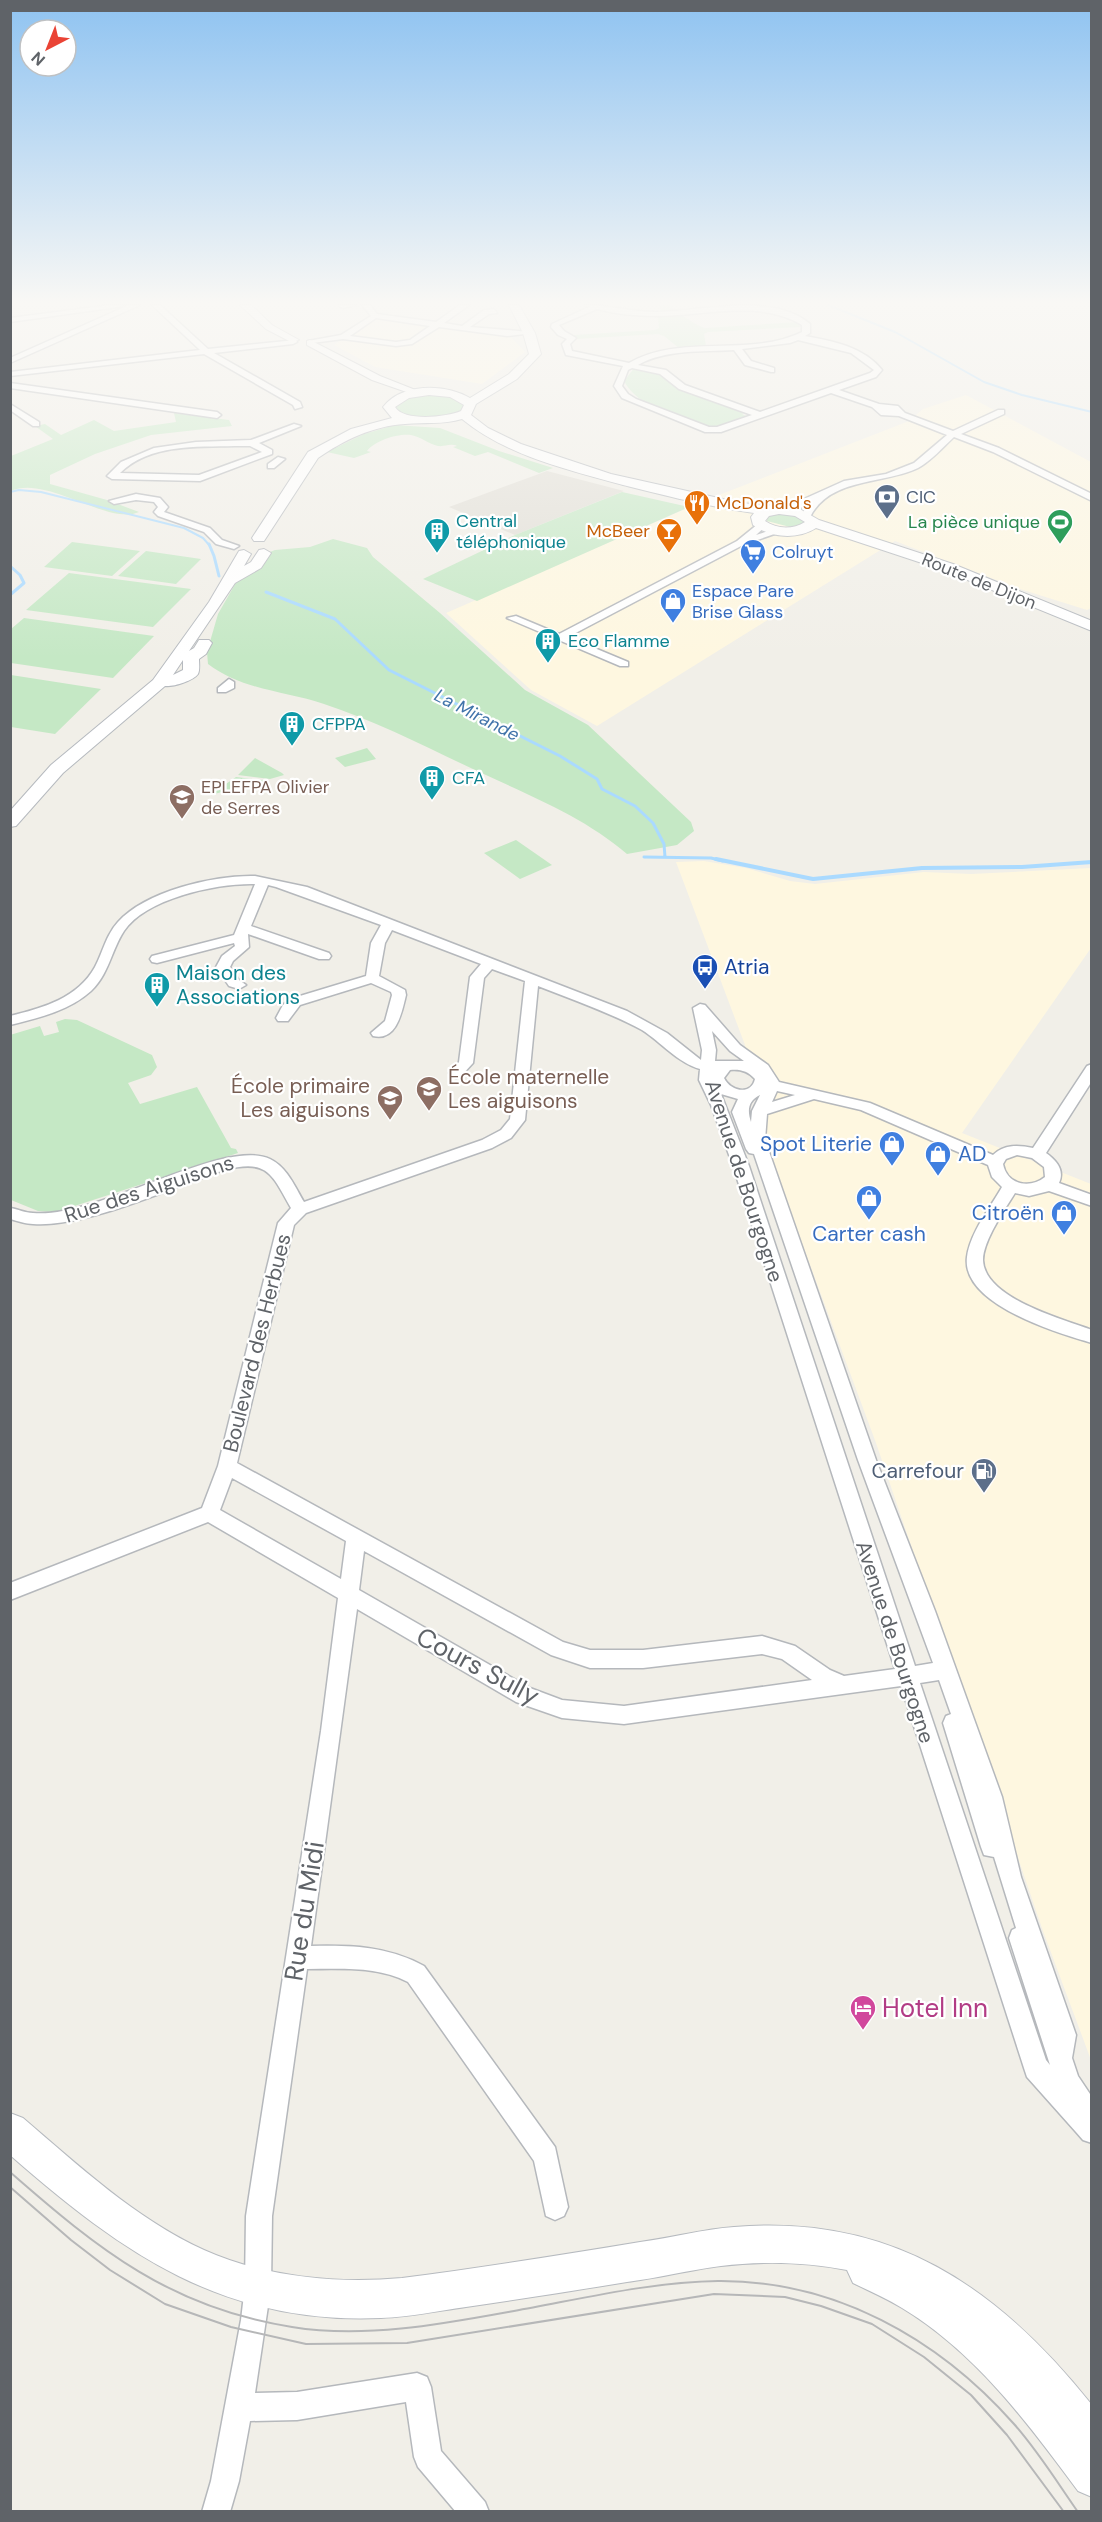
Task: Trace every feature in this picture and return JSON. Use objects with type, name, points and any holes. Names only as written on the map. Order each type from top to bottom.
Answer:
[{"type":"main road","points":[[10,822],[57,769],[98,736],[147,705],[168,679],[226,587],[252,527],[272,515],[313,455],[365,423]]},
{"type":"main road","points":[[344,436],[391,423]]},
{"type":"main road","points":[[438,423],[459,427],[486,440],[541,460],[714,502],[762,518],[778,531],[808,522]]},
{"type":"main road","points":[[473,423],[521,449],[621,480]]},
{"type":"main road","points":[[762,518],[787,510],[808,522]]},
{"type":"main road","name":"Route de Dijon","points":[[808,522],[948,567],[1092,627]]},
{"type":"main road","points":[[226,587],[240,574],[256,565],[264,553],[274,545],[270,540],[245,544]]},
{"type":"main road","points":[[245,544],[264,553]]},
{"type":"main road","points":[[10,2131],[103,2210],[142,2237],[208,2271],[258,2286],[326,2297],[381,2299],[524,2280],[719,2247],[756,2245],[820,2248],[868,2255],[917,2275],[961,2302],[1009,2342],[1049,2382],[1092,2438]]},
{"type":"main road","points":[[820,2248],[922,2298],[982,2344],[1041,2408],[1092,2477]]},
{"type":"street","points":[[687,423],[718,430],[738,423]]},
{"type":"street","points":[[923,423],[996,450],[1092,498]]},
{"type":"street","points":[[787,510],[847,483],[888,476],[917,465],[953,434],[978,423]]},
{"type":"street","points":[[252,443],[269,452],[200,478],[112,476],[119,466],[163,447],[252,443],[297,426]]},
{"type":"street","points":[[271,466],[280,459]]},
{"type":"street","points":[[144,496],[141,494],[150,478]]},
{"type":"street","points":[[114,501],[144,496],[157,500],[163,507],[159,512],[161,514],[207,530],[219,542],[245,544]]},
{"type":"street","points":[[808,522],[809,509],[820,497]]},
{"type":"street","points":[[740,543],[762,518]]},
{"type":"street","points":[[559,638],[740,543],[778,531]]},
{"type":"street","points":[[512,618],[624,664]]},
{"type":"street","points":[[239,985],[234,983],[223,967],[227,959],[242,947],[243,934],[263,881]]},
{"type":"street","points":[[10,1021],[58,1006],[82,992],[97,977],[121,927],[146,907],[163,899],[220,883],[263,881],[290,886],[389,923],[532,978],[642,1024],[712,1073],[737,1095],[814,1094],[865,1106],[995,1162]]},
{"type":"street","points":[[372,978],[378,943],[389,923]]},
{"type":"street","points":[[157,959],[255,930],[324,956]]},
{"type":"street","points":[[456,1073],[466,1063],[477,977],[491,962]]},
{"type":"street","points":[[283,1018],[288,1008],[295,1002],[372,978],[394,987],[398,990],[399,995],[392,1023],[378,1033]]},
{"type":"street","name":"Boulevard des Herbues","points":[[209,1513],[227,1466],[286,1223],[300,1209],[487,1144],[506,1134],[517,1120],[532,978]]},
{"type":"street","name":"Avenue de Bourgogne","points":[[1060,2058],[1064,2035],[1010,1877],[991,1797],[925,1611],[867,1460],[757,1140],[761,1093],[769,1074],[735,1048],[700,1008],[712,1073],[762,1206],[920,1675],[1052,2082],[1072,2111],[1092,2131]]},
{"type":"street","points":[[712,1073],[747,1066],[759,1073],[761,1093]]},
{"type":"street","points":[[1037,1154],[1092,1069]]},
{"type":"street","points":[[761,1093],[814,1094]]},
{"type":"street","name":"Avenue de Bourgogne","points":[[761,1093],[741,1105],[740,1112],[848,1431],[929,1644],[920,1675],[1029,1969],[1068,2082],[1092,2116]]},
{"type":"street","points":[[995,1162],[1006,1152],[1016,1150],[1037,1154],[1051,1166],[1054,1172],[1049,1185]]},
{"type":"street","name":"Rue des Aiguisons","points":[[10,1213],[27,1219],[61,1219],[246,1159],[258,1159],[270,1164],[300,1209]]},
{"type":"street","points":[[995,1162],[997,1175],[1011,1186],[1032,1190],[1049,1185],[1092,1201]]},
{"type":"street","points":[[1011,1186],[979,1244],[975,1260],[978,1273],[987,1288],[1011,1305],[1092,1337]]},
{"type":"street","points":[[227,1466],[558,1649],[590,1659],[643,1659],[762,1645],[788,1652],[823,1676],[847,1686]]},
{"type":"street","points":[[10,1592],[209,1513]]},
{"type":"street","name":"Cours Sully","points":[[209,1513],[523,1695],[562,1709],[624,1715],[749,1696],[847,1686],[920,1675]]},
{"type":"street","name":"Rue du Midi","points":[[216,2511],[225,2481],[254,2320],[258,2286],[259,2216],[350,1594],[356,1536]]},
{"type":"street","points":[[297,1957],[390,1961],[416,1974],[546,2156],[555,2207]]},
{"type":"street","points":[[238,2407],[297,2406],[417,2388],[428,2457],[475,2511]]},
{"type":"shaded area","points":[[905,423],[1018,423],[1091,462],[1091,608],[1087,610],[1014,587],[895,541],[597,726],[531,690],[446,613],[706,500]]},
{"type":"shaded area","points":[[547,471],[624,491],[515,535],[449,507]]},
{"type":"shaded area","points":[[704,861],[746,868],[790,881],[815,884],[924,872],[971,874],[1091,868],[1091,948],[962,1133],[1091,1184],[1091,2060],[1043,1931],[876,1443],[773,1165],[745,1045],[676,862]]},
{"type":"green space","points":[[88,423],[99,423],[114,431],[171,423],[230,423],[232,426],[151,435],[95,454],[50,475],[50,484],[107,500],[139,512],[126,514],[111,512],[42,490],[26,488],[11,491],[11,456],[53,439],[35,426],[45,424],[61,435]]},
{"type":"green space","points":[[696,423],[727,423],[715,427]]},
{"type":"green space","points":[[395,425],[440,428],[499,451],[553,468],[539,473],[488,452],[475,456],[453,447],[457,446],[438,446],[411,435],[394,436],[381,441],[367,451],[371,452],[354,458],[327,452],[364,434]]},
{"type":"green space","points":[[622,492],[689,507],[477,601],[423,579],[515,535]]},
{"type":"green space","points":[[775,513],[791,513],[805,520],[805,523],[790,527],[767,521],[767,517]]},
{"type":"green space","points":[[333,539],[367,548],[373,557],[440,613],[525,690],[588,725],[691,822],[694,831],[677,845],[627,854],[574,817],[401,735],[324,704],[249,685],[221,673],[208,664],[207,652],[218,614],[238,579],[265,554],[275,550],[310,547]]},
{"type":"green space","points":[[72,542],[140,551],[112,576],[44,567]]},
{"type":"green space","points":[[146,551],[201,559],[176,584],[118,576]]},
{"type":"green space","points":[[69,573],[191,589],[153,627],[26,610]]},
{"type":"green space","points":[[24,618],[154,636],[113,678],[11,663],[11,629]]},
{"type":"green space","points":[[11,675],[101,689],[55,734],[11,727]]},
{"type":"green space","points":[[367,748],[376,759],[345,767],[335,758]]},
{"type":"green space","points":[[255,758],[284,775],[270,779],[238,775]]},
{"type":"green space","points":[[236,777],[267,781],[210,795]]},
{"type":"green space","points":[[516,840],[552,865],[520,879],[484,853]]},
{"type":"green space","points":[[65,1019],[77,1020],[152,1055],[157,1067],[151,1075],[128,1083],[140,1104],[197,1087],[231,1148],[236,1149],[238,1153],[56,1212],[38,1211],[11,1200],[10,1035],[40,1026],[44,1036],[59,1032],[56,1022]]},
{"type":"waterway","name":"La Mirande","points":[[10,492],[19,490],[41,492],[184,528],[203,538],[210,546]]},
{"type":"waterway","name":"La Mirande","points":[[210,546],[219,576]]},
{"type":"waterway","points":[[10,566],[20,575],[24,583],[10,595]]},
{"type":"waterway","name":"La Mirande","points":[[266,592],[335,619],[389,670],[560,756],[597,779],[602,789],[635,806],[653,823],[664,844],[665,857]]},
{"type":"waterway","points":[[644,857],[711,858],[723,861]]},
{"type":"waterway","points":[[716,859],[813,879],[922,868],[1022,867],[1092,862]]},
{"type":"tram line","points":[[10,2172],[75,2226],[139,2272],[209,2306],[249,2318],[292,2327],[347,2331],[403,2328],[459,2321],[590,2296],[692,2282],[761,2283],[802,2291],[843,2303],[881,2320],[918,2341],[952,2365],[984,2393],[1031,2445],[1078,2512]]},
{"type":"tram line","points":[[10,2187],[71,2240],[110,2270],[165,2304],[231,2327],[306,2344],[407,2343],[714,2294],[785,2297],[821,2306],[872,2324],[924,2357],[971,2395],[1007,2435],[1064,2512]]},
{"type":"place","name":"CIC","points":[[887,520]]},
{"type":"place","name":"McDonald's","points":[[697,526]]},
{"type":"place","name":"La pièce unique","points":[[1060,545]]},
{"type":"place","name":"Central téléphonique","points":[[437,554]]},
{"type":"place","name":"McBeer","points":[[669,554]]},
{"type":"place","name":"Colruyt","points":[[753,575]]},
{"type":"place","name":"Espace Pare Brise Glass","points":[[673,624]]},
{"type":"place","name":"Eco Flamme","points":[[548,664]]},
{"type":"place","name":"CFPPA","points":[[292,747]]},
{"type":"place","name":"CFA","points":[[432,801]]},
{"type":"place","name":"EPLEFPA Olivier de Serres","points":[[182,820]]},
{"type":"place","name":"Atria","points":[[705,990]]},
{"type":"place","name":"Maison des Associations","points":[[157,1008]]},
{"type":"place","name":"École maternelle Les aiguisons","points":[[429,1112]]},
{"type":"place","name":"École primaire Les aiguisons","points":[[390,1121]]},
{"type":"place","name":"Spot Literie","points":[[892,1167]]},
{"type":"place","name":"AD","points":[[938,1177]]},
{"type":"place","name":"Carter cash","points":[[869,1221]]},
{"type":"place","name":"Citroën","points":[[1064,1236]]},
{"type":"place","name":"Carrefour","points":[[984,1494]]},
{"type":"place","name":"Hotel Inn","points":[[863,2031]]}]
